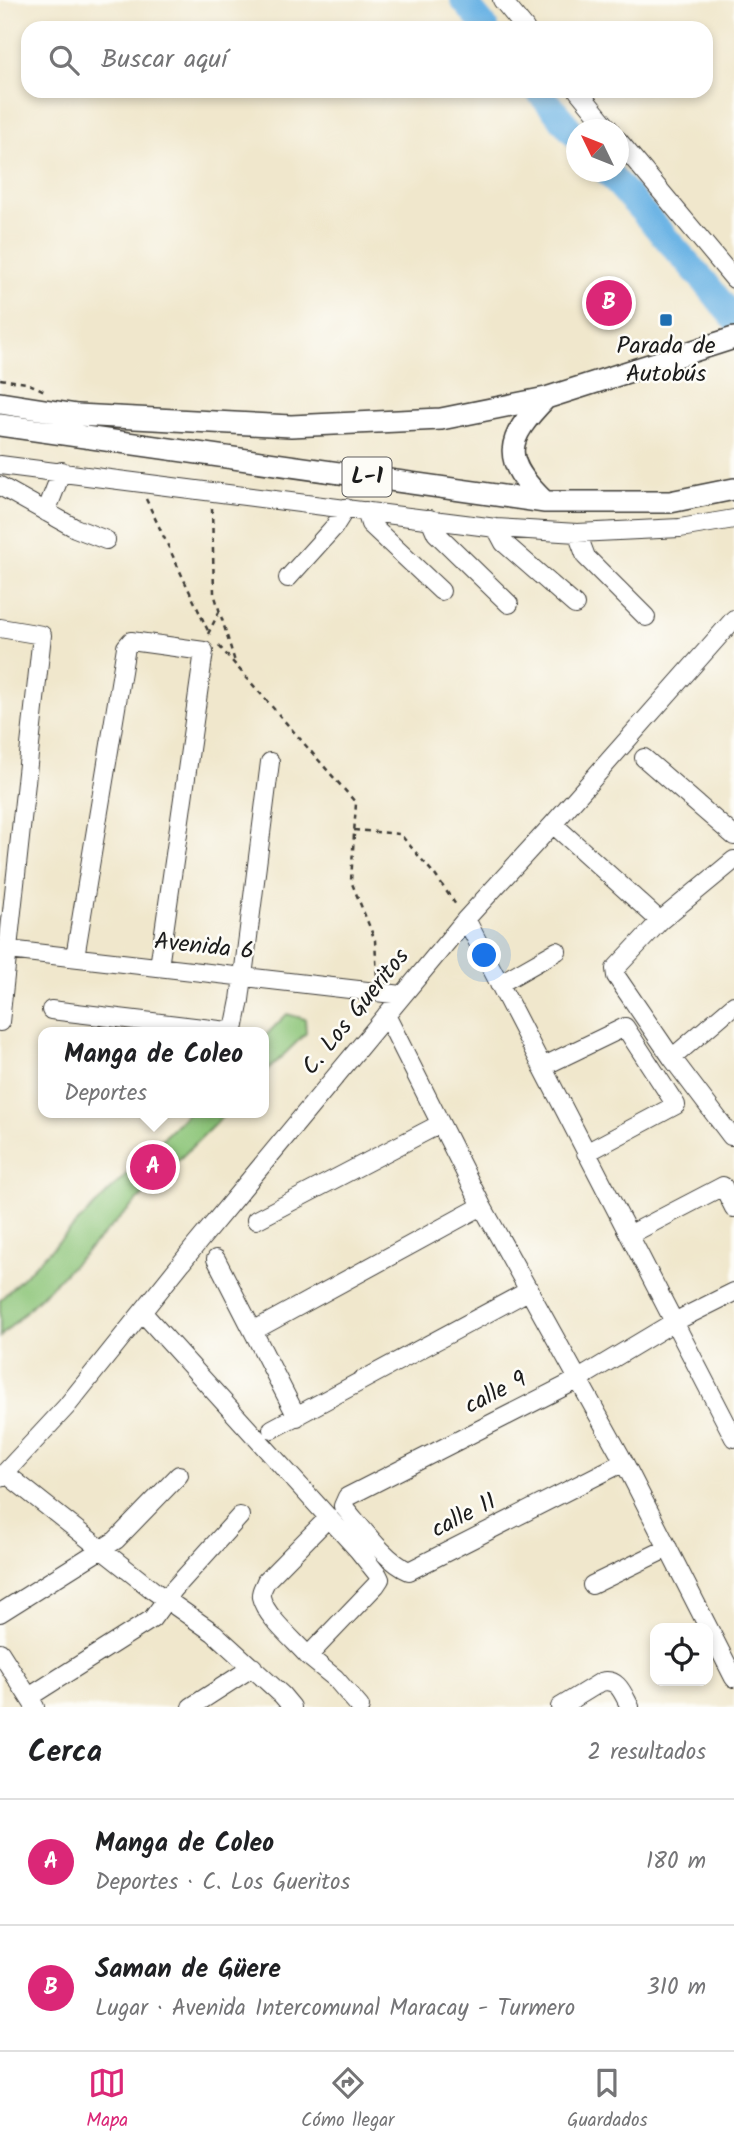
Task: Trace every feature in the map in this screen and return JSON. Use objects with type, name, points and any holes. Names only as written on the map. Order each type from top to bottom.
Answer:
[{"type":"main road","name":"L-1","points":[[0,403],[77,415],[291,426],[441,419],[546,398],[726,341]]},
{"type":"main road","points":[[545,502],[528,486],[514,465],[512,445],[525,419],[546,398]]},
{"type":"main road","name":"L-1","points":[[0,425],[545,502],[670,502],[734,489]]},
{"type":"street","points":[[502,0],[519,21]]},
{"type":"street","points":[[584,98],[601,119]]},
{"type":"street","points":[[629,153],[734,279]]},
{"type":"street","points":[[0,465],[496,528],[577,533],[680,528],[734,519]]},
{"type":"street","points":[[46,512],[62,471]]},
{"type":"street","points":[[0,486],[75,528],[106,540]]},
{"type":"street","points":[[288,578],[334,527],[346,508]]},
{"type":"street","points":[[366,511],[370,524],[441,591]]},
{"type":"street","points":[[430,519],[436,533],[509,604]]},
{"type":"street","points":[[496,528],[504,544],[575,605]]},
{"type":"street","points":[[577,533],[586,558],[646,617]]},
{"type":"street","name":"C. Los Gueritos","points":[[2,1475],[66,1407],[466,919],[734,619]]},
{"type":"street","points":[[0,628],[42,635],[5,949],[0,1022]]},
{"type":"street","points":[[75,957],[126,647],[131,641],[204,651],[159,967]]},
{"type":"street","points":[[644,758],[734,836]]},
{"type":"street","points":[[235,1027],[270,762]]},
{"type":"street","points":[[553,824],[660,921]]},
{"type":"street","points":[[734,860],[660,921],[615,969],[615,976],[672,1058],[731,1136],[734,1136]]},
{"type":"street","points":[[466,919],[674,1322],[726,1405],[734,1438]]},
{"type":"street","name":"Avenida 6","points":[[5,949],[402,995]]},
{"type":"street","points":[[499,984],[557,951]]},
{"type":"street","points":[[672,1058],[734,1006]]},
{"type":"street","points":[[51,1010],[194,1027]]},
{"type":"street","points":[[386,1015],[482,1206],[624,1462],[704,1623]]},
{"type":"street","points":[[542,1067],[625,1027],[676,1105],[586,1153]]},
{"type":"street","points":[[256,1220],[440,1124]]},
{"type":"street","points":[[629,1235],[723,1186],[734,1208]]},
{"type":"street","points":[[253,1332],[482,1206]]},
{"type":"street","points":[[216,1259],[297,1417]]},
{"type":"street","points":[[272,1429],[530,1290]]},
{"type":"street","name":"calle 9","points":[[309,1656],[270,1615],[261,1599],[261,1591],[266,1581],[336,1512],[347,1497],[577,1380],[674,1322],[734,1292]]},
{"type":"street","points":[[142,1312],[336,1512],[358,1550],[380,1579],[309,1656],[335,1678],[360,1707]]},
{"type":"street","name":"calle 11","points":[[336,1512],[409,1571],[624,1462]]},
{"type":"street","points":[[2,1475],[166,1600],[214,1633],[253,1667],[292,1707]]},
{"type":"street","points":[[0,1613],[116,1540],[179,1475]]},
{"type":"street","points":[[0,1653],[32,1702],[146,1624],[240,1516]]},
{"type":"street","points":[[592,1585],[668,1548]]},
{"type":"street","points":[[713,1640],[734,1678]]},
{"type":"street","points":[[191,1707],[253,1667]]},
{"type":"street","points":[[560,1707],[608,1680],[616,1683],[630,1707]]},
{"type":"path","points":[[0,379],[27,383],[48,392]]},
{"type":"path","points":[[138,481],[208,634],[355,803],[351,881],[375,940],[378,992]]},
{"type":"path","points":[[211,490],[214,593],[235,664]]},
{"type":"path","points":[[208,634],[219,612]]},
{"type":"path","points":[[354,830],[400,834],[435,875],[466,919]]},
{"type":"green space","points":[[287,1014],[305,1019],[306,1033],[269,1069],[269,1032]]},
{"type":"green space","points":[[183,1118],[221,1118],[0,1337],[0,1300]]},
{"type":"waterway","points":[[463,0],[480,21]]},
{"type":"waterway","points":[[544,98],[566,124]]},
{"type":"waterway","points":[[616,182],[705,282],[734,319]]},
{"type":"place","name":"Saman de Güere","points":[[609,303]]},
{"type":"place","name":"Parada de Autobús","points":[[666,320]]},
{"type":"place","name":"Manga de Coleo","points":[[153,1167]]}]
